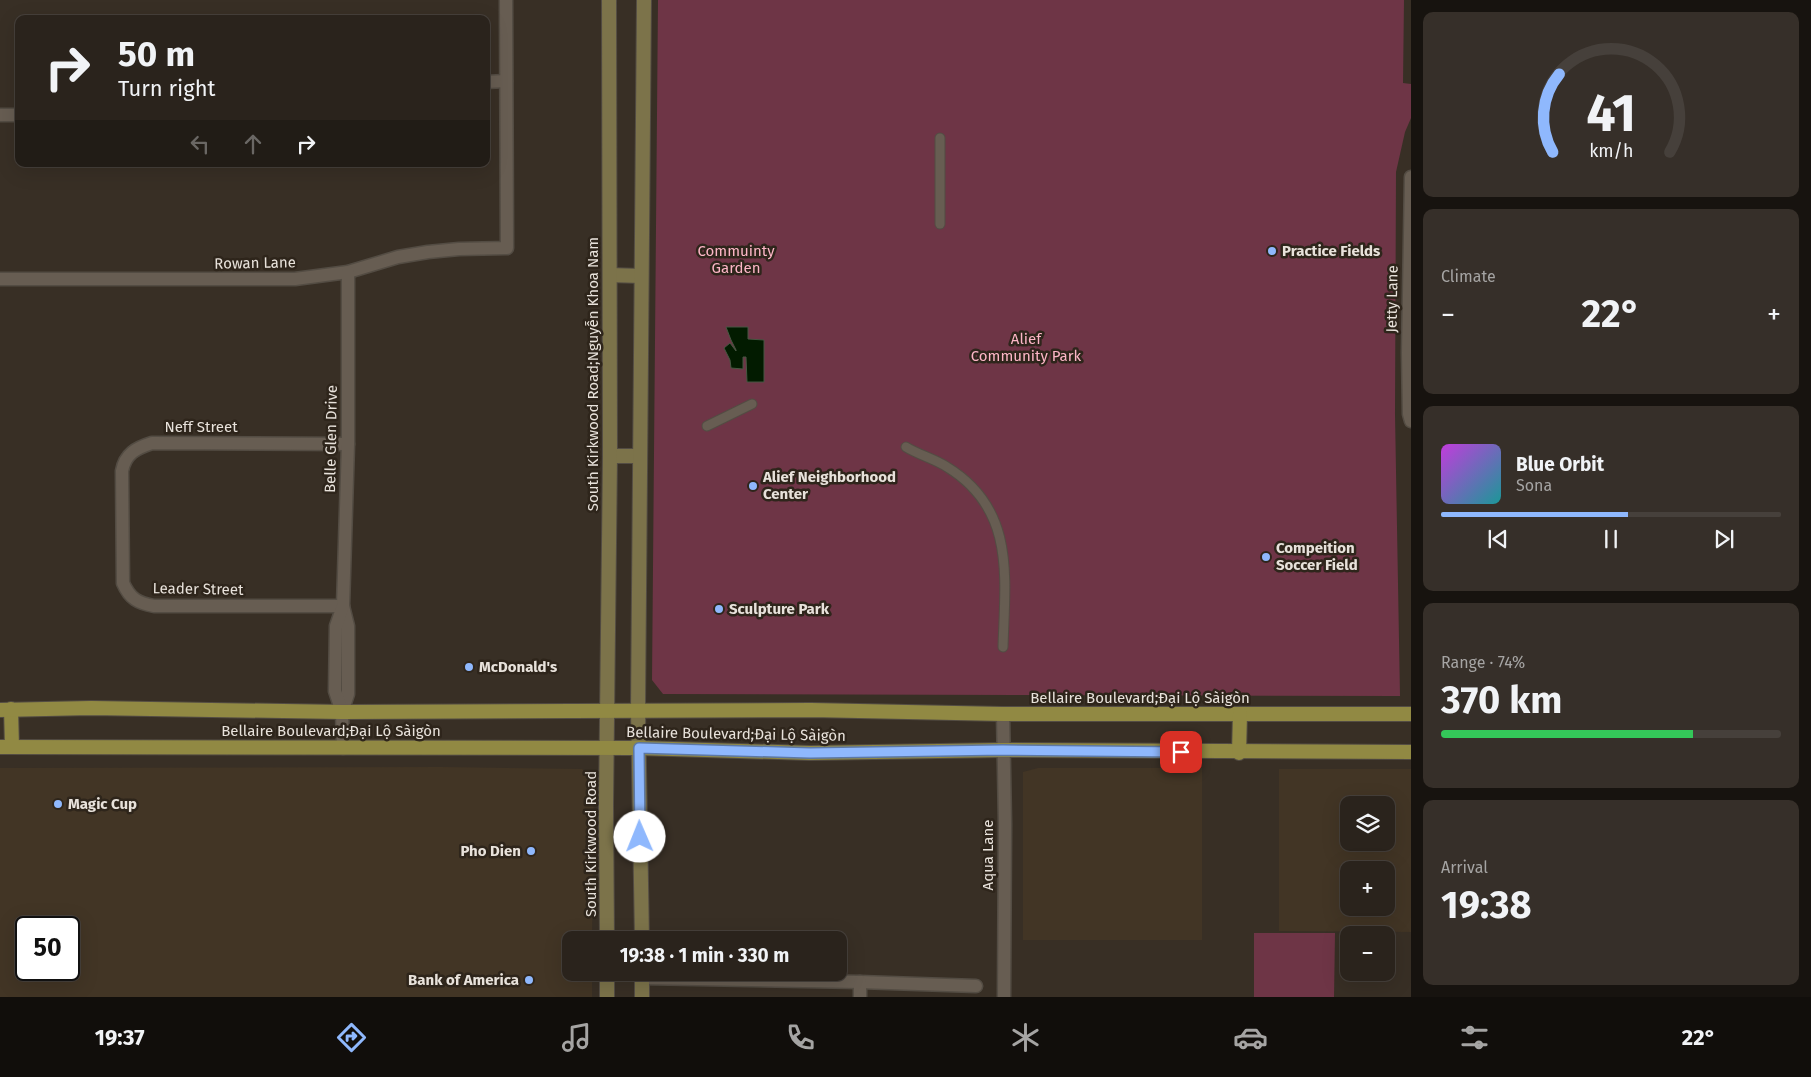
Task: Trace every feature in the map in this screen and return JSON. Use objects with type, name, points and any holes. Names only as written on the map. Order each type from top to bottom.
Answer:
[{"type":"main road","name":"South Kirkwood Road;Nguyễn Khoa Nam","points":[[608,748],[610,456],[609,0]]},
{"type":"main road","points":[[642,931],[638,710],[644,0]]},
{"type":"main road","points":[[610,275],[642,276]]},
{"type":"main road","points":[[610,456],[640,456]]},
{"type":"main road","name":"Bellaire Boulevard;Đại Lộ Sàigòn","points":[[6,710],[91,708],[342,712],[811,710],[1003,714],[1411,714]]},
{"type":"main road","points":[[6,710],[6,747]]},
{"type":"main road","points":[[1239,753],[1240,714]]},
{"type":"main road","name":"Bellaire Boulevard;Đại Lộ Sàigòn","points":[[6,747],[639,748],[810,753],[1003,750],[1239,753],[1411,752]]},
{"type":"main road","name":"South Kirkwood Road","points":[[607,931],[608,748]]},
{"type":"main road","points":[[607,981],[607,997]]},
{"type":"main road","points":[[642,981],[642,997]]},
{"type":"street","points":[[490,82],[506,80],[506,0]]},
{"type":"street","name":"Rowan Lane","points":[[0,279],[311,278],[348,272],[398,257],[428,252],[507,248],[506,80]]},
{"type":"street","points":[[0,115],[15,115]]},
{"type":"street","points":[[940,138],[940,224]]},
{"type":"street","name":"Jetty Lane","points":[[1411,177],[1409,414],[1411,422]]},
{"type":"street","name":"Belle Glen Drive","points":[[343,748],[342,712],[348,694],[348,626],[342,606],[348,444],[348,272]]},
{"type":"street","points":[[707,426],[752,404]]},
{"type":"street","name":"Neff Street","points":[[122,524],[123,464],[126,457],[141,446],[152,443],[348,444]]},
{"type":"street","points":[[906,448],[947,467],[973,486],[987,506],[1000,535],[1004,553],[1004,647]]},
{"type":"street","name":"Leader Street","points":[[122,524],[123,583],[130,596],[142,604],[154,606],[342,606]]},
{"type":"street","name":"Aqua Lane","points":[[1003,714],[1005,824],[1004,997]]},
{"type":"street","points":[[829,981],[976,986]]},
{"type":"street","points":[[860,982],[860,997]]},
{"type":"shaded area","points":[[726,327],[748,327],[748,339],[764,340],[764,382],[747,382],[746,357],[743,357],[743,369],[731,368],[730,360],[724,348],[730,343],[736,350]]},
{"type":"shaded area","points":[[441,767],[582,769],[594,780],[592,931],[562,931],[562,981],[592,981],[592,997],[0,997],[0,768]]},
{"type":"shaded area","points":[[1038,768],[1202,768],[1202,940],[1023,940],[1023,772]]},
{"type":"shaded area","points":[[1279,769],[1411,769],[1411,932],[1395,932],[1395,926],[1340,926],[1340,931],[1279,931]]},
{"type":"green space","name":"Alief Community Park","points":[[658,0],[1404,0],[1403,83],[1411,84],[1411,118],[1405,132],[1396,172],[1395,414],[1400,696],[663,694],[652,680]]},
{"type":"green space","points":[[1254,933],[1335,933],[1334,997],[1254,997]]},
{"type":"place","name":"Practice Fields","points":[[1272,251]]},
{"type":"place","name":"Alief Neighborhood Center","points":[[753,486]]},
{"type":"place","name":"Compeition Soccer Field","points":[[1266,557]]},
{"type":"place","name":"Sculpture Park","points":[[719,609]]},
{"type":"place","name":"McDonald's","points":[[469,667]]},
{"type":"place","name":"Magic Cup","points":[[58,804]]},
{"type":"place","name":"Pho Dien","points":[[531,851]]},
{"type":"place","name":"Bank of America","points":[[529,980]]},
{"type":"route","points":[[640,837],[639,748],[810,753],[1003,750],[1181,752]]},
{"type":"park label","name":"Commuinty Garden","points":[[736,260]]}]
